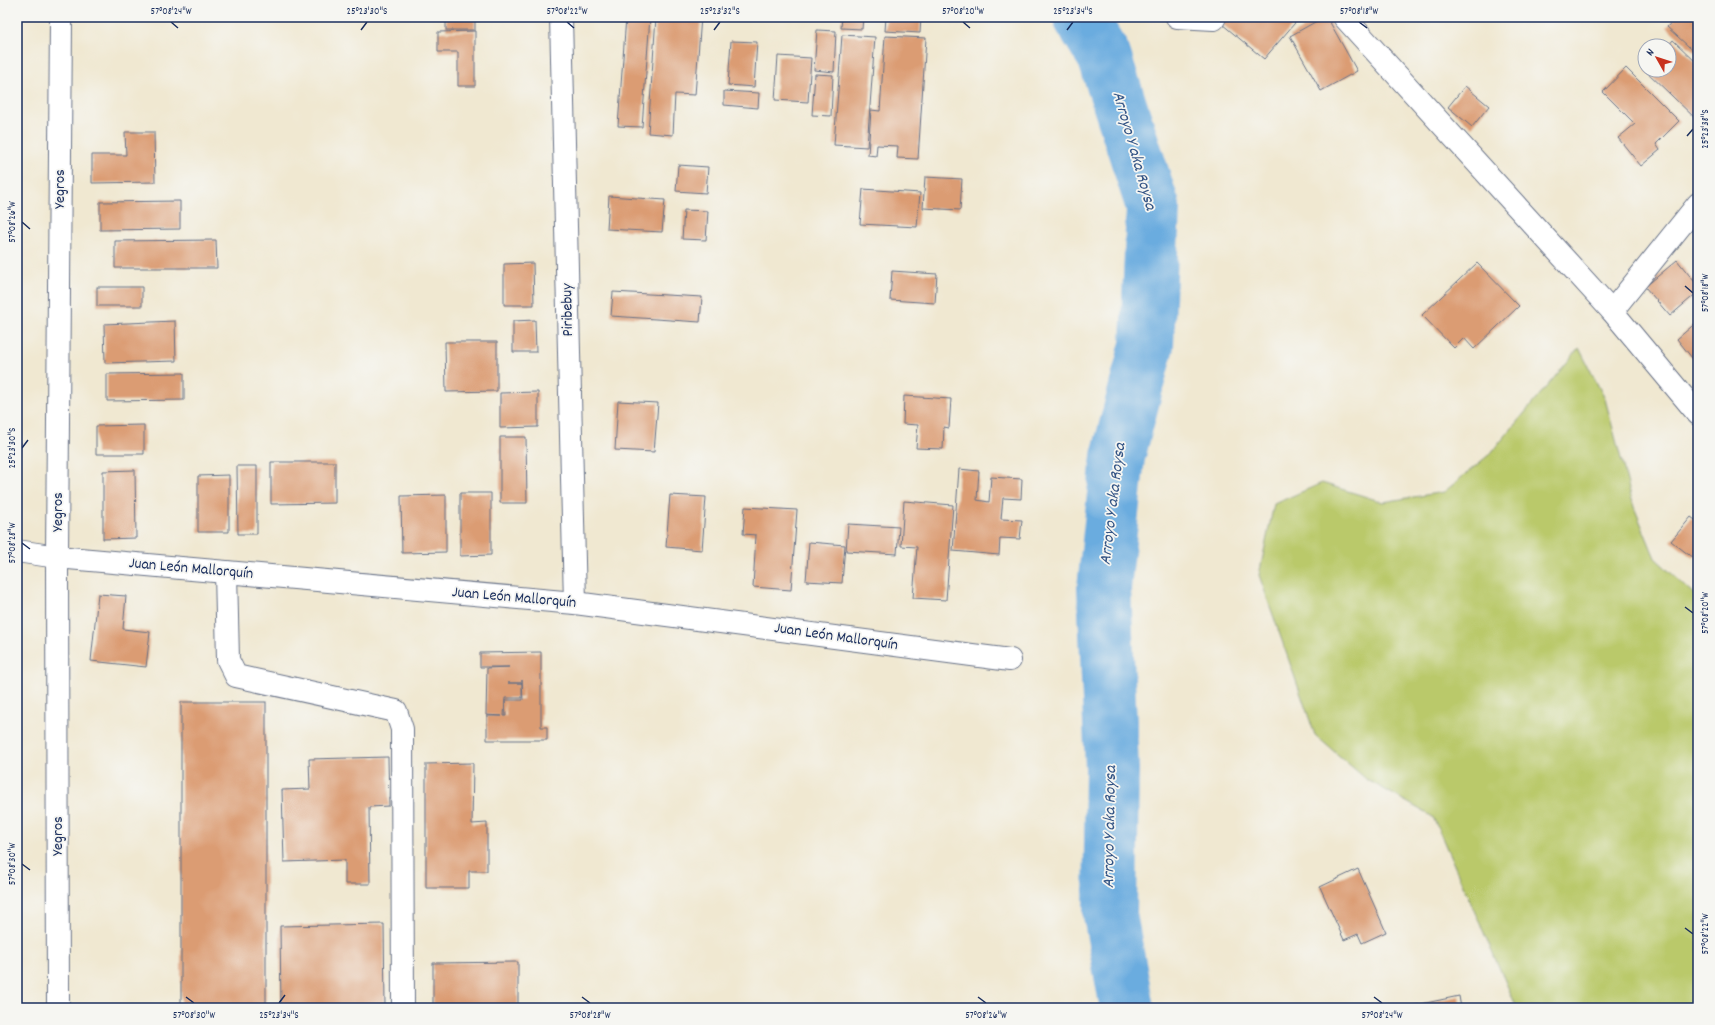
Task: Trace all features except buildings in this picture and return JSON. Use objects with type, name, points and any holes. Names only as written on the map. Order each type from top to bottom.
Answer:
[{"type":"street","name":"Yegros","points":[[58,1008],[57,557],[61,17]]},
{"type":"street","name":"Piribebuy","points":[[561,17],[575,603]]},
{"type":"street","points":[[1177,17],[1214,19],[1215,17]]},
{"type":"street","points":[[1344,17],[1612,312],[1698,414]]},
{"type":"street","points":[[1612,312],[1698,204]]},
{"type":"street","name":"Juan León Mallorquín","points":[[17,551],[57,557],[575,603],[1010,660]]},
{"type":"street","points":[[226,572],[228,660],[236,676],[396,711],[402,730],[402,1008]]},
{"type":"green space","points":[[1579,348],[1605,399],[1634,507],[1655,558],[1698,598],[1698,1008],[1517,1008],[1433,817],[1366,779],[1315,735],[1259,575],[1274,504],[1322,483],[1383,502],[1444,492],[1491,453]]},
{"type":"waterway","name":"Arroyo Y aka Roysa","points":[[1080,17],[1104,56],[1153,207],[1147,345],[1118,457],[1104,588],[1112,768],[1110,915],[1127,1008]]}]
